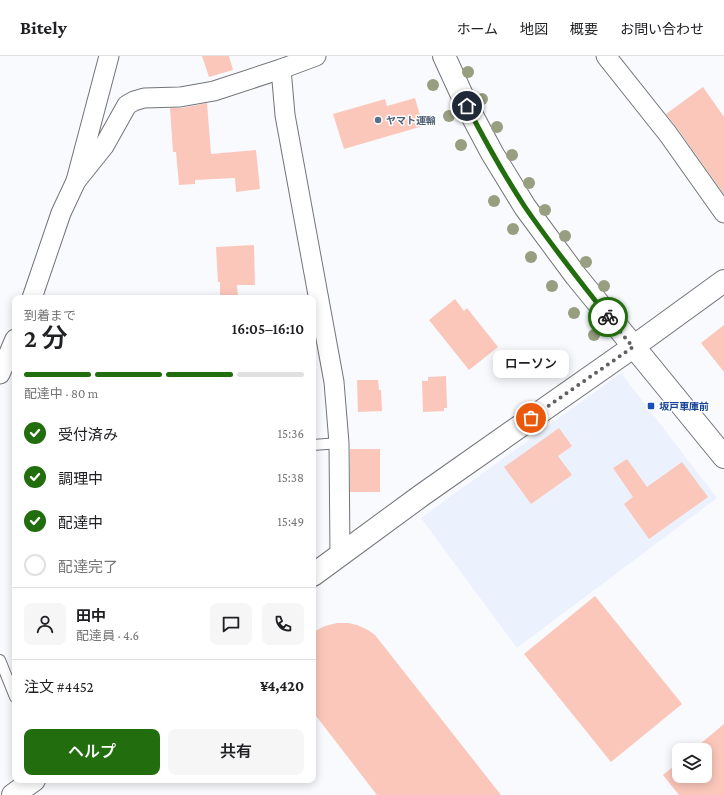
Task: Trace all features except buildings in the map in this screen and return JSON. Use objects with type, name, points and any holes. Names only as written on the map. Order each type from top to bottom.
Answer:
[{"type":"street","points":[[33,295],[60,214],[76,181],[108,56]]},
{"type":"street","points":[[76,181],[104,146],[126,105],[144,98],[180,98],[214,91],[316,56]]},
{"type":"street","points":[[444,56],[481,133],[525,207],[576,276],[724,457]]},
{"type":"street","points":[[606,56],[668,134],[724,213]]},
{"type":"street","points":[[281,69],[285,115],[334,382],[339,443],[340,555]]},
{"type":"street","points":[[316,573],[724,281]]},
{"type":"street","points":[[0,374],[12,346]]},
{"type":"street","points":[[13,795],[30,783]]},
{"type":"lane","points":[[316,445],[339,443]]},
{"type":"lane","points":[[0,660],[12,690]]},
{"type":"shaded area","points":[[621,373],[717,498],[517,648],[421,518]]},
{"type":"way so far","points":[[531,418],[633,347],[608,317]]},
{"type":"place","name":"ヤマト運輸","points":[[378,120]]},
{"type":"place","name":"坂戸車庫前","points":[[651,406]]},
{"type":"place","name":"ローソン","points":[[531,418]]},
{"type":"route","points":[[467,106],[492,153],[525,207],[608,317]]}]
